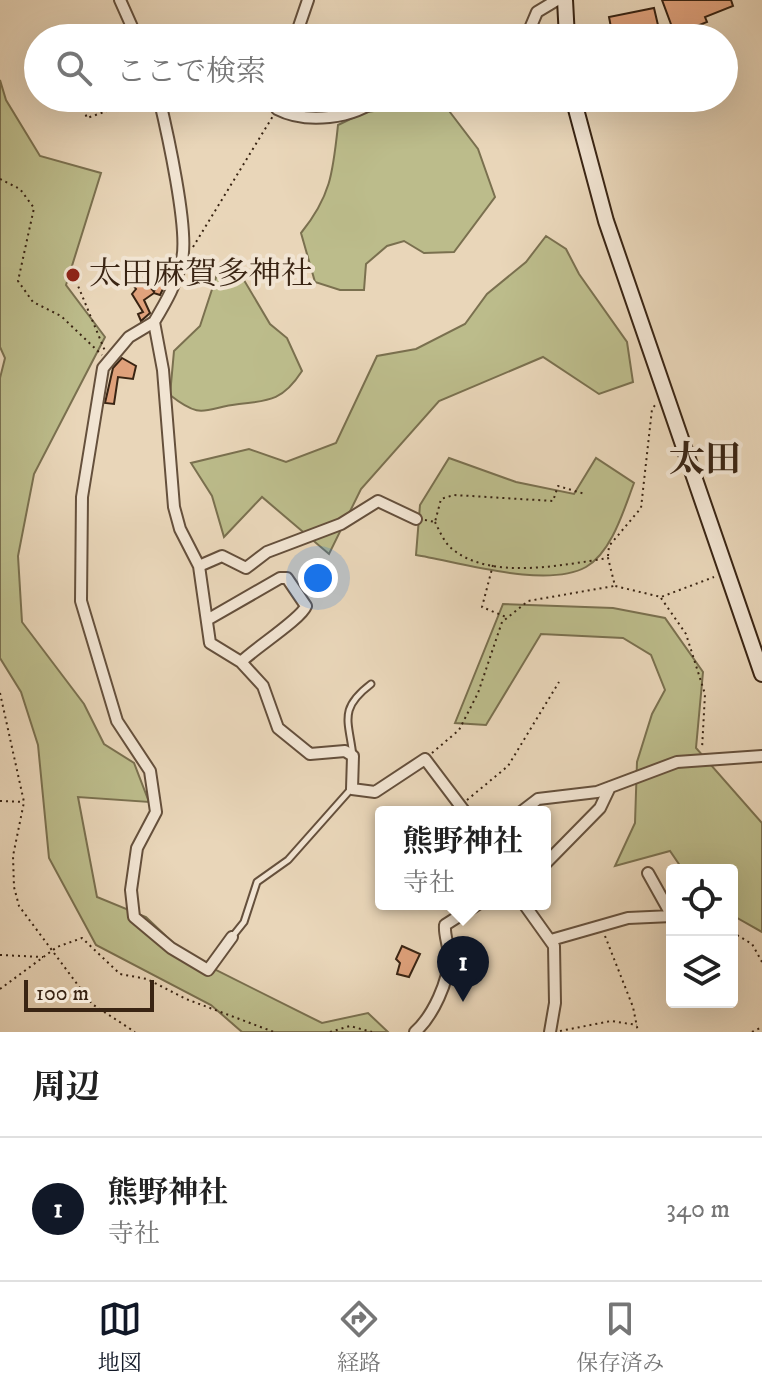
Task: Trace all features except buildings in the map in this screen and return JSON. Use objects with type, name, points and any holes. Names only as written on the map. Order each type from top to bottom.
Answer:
[{"type":"street","points":[[120,0],[131,24]]},
{"type":"street","points":[[300,24],[308,0]]},
{"type":"street","points":[[532,24],[537,12],[557,0]]},
{"type":"street","points":[[565,0],[566,24]]},
{"type":"street","points":[[162,112],[172,160],[183,256],[172,292],[154,322],[129,337],[108,360],[97,389],[93,444],[82,497],[81,601],[117,721],[150,771],[156,812],[137,848],[131,890],[134,917],[171,948],[208,970],[232,937]]},
{"type":"street","points":[[284,112],[339,117],[352,112]]},
{"type":"street","points":[[576,112],[591,174],[762,674]]},
{"type":"street","points":[[154,322],[163,370],[174,507],[180,529],[199,566],[210,643],[241,662],[263,686],[278,728],[310,754],[345,751],[353,756],[352,789],[375,792],[425,759],[460,806]]},
{"type":"street","points":[[199,566],[222,556],[246,568],[267,552],[341,524],[378,501],[416,519]]},
{"type":"street","points":[[207,620],[280,578],[287,578],[306,606],[303,614],[262,641],[241,662]]},
{"type":"street","points":[[529,806],[538,799],[610,787],[658,767],[701,760],[762,756]]},
{"type":"street","points":[[551,858],[600,808],[610,787]]},
{"type":"street","points":[[551,940],[628,918],[672,916],[648,873]]},
{"type":"street","points":[[415,1032],[431,1010],[446,979],[449,957],[445,925],[469,910]]},
{"type":"street","points":[[528,910],[551,940],[556,957],[553,1032]]},
{"type":"lane","points":[[353,756],[346,721],[356,695],[371,684]]},
{"type":"lane","points":[[232,937],[244,922],[257,882],[288,860],[352,789]]},
{"type":"path","points":[[85,112],[87,118],[104,112]]},
{"type":"path","points":[[183,256],[190,251],[271,112]]},
{"type":"path","points":[[0,179],[20,189],[34,208],[18,281],[33,302],[61,316],[108,360]]},
{"type":"path","points":[[76,281],[108,360]]},
{"type":"path","points":[[615,586],[608,558],[609,546],[641,508],[652,409],[665,390]]},
{"type":"path","points":[[585,494],[558,486],[553,501],[454,495],[441,499],[435,522],[449,547],[470,559],[493,564],[521,569],[608,558]]},
{"type":"path","points":[[416,519],[435,522]]},
{"type":"path","points":[[493,564],[482,607],[507,618]]},
{"type":"path","points":[[425,759],[459,730],[478,693],[502,622],[528,601],[615,586],[661,597],[728,571]]},
{"type":"path","points":[[661,597],[686,634],[705,694],[701,760]]},
{"type":"path","points":[[465,806],[508,766],[559,682]]},
{"type":"path","points":[[0,693],[24,802],[13,856],[14,887],[19,906],[92,1004],[135,1032]]},
{"type":"path","points":[[0,801],[24,802]]},
{"type":"path","points":[[601,928],[638,1032]]},
{"type":"path","points":[[738,936],[752,944],[762,962]]},
{"type":"path","points":[[0,989],[52,951],[82,938],[120,974],[147,979],[186,999],[274,1032]]},
{"type":"path","points":[[0,955],[44,958]]},
{"type":"path","points":[[446,979],[467,985],[465,994]]},
{"type":"path","points":[[553,1032],[611,1021],[637,1025]]},
{"type":"path","points":[[330,1032],[350,1026],[372,1032]]},
{"type":"path","points":[[752,1032],[762,1027]]},
{"type":"green space","points":[[0,80],[6,100],[40,156],[101,173],[66,285],[105,337],[34,474],[18,556],[22,622],[84,704],[104,744],[134,763],[149,802],[78,797],[97,897],[146,917],[186,955],[322,1023],[368,1013],[388,1032],[242,1032],[211,1005],[96,945],[49,858],[38,745],[21,692],[0,658],[0,378],[5,358],[0,347]]},
{"type":"green space","points":[[450,112],[478,149],[495,197],[454,252],[424,253],[404,241],[387,246],[366,264],[364,290],[340,290],[315,282],[301,233],[325,195],[338,125],[363,113]]},
{"type":"green space","points":[[546,236],[566,249],[579,274],[627,342],[633,382],[599,394],[543,357],[439,401],[361,489],[329,554],[262,497],[224,537],[212,496],[191,463],[249,449],[286,462],[336,443],[377,356],[416,349],[465,324],[487,294],[526,262]]},
{"type":"green space","points":[[220,265],[238,270],[270,324],[287,338],[302,371],[289,388],[276,397],[204,411],[190,408],[170,395],[174,351],[200,326]]},
{"type":"green space","points":[[449,458],[516,482],[574,494],[596,458],[634,483],[610,541],[586,567],[549,575],[502,572],[416,555],[420,505]]},
{"type":"green space","points":[[503,604],[613,608],[665,618],[703,672],[696,748],[762,823],[762,932],[738,918],[738,864],[679,864],[670,851],[615,866],[635,823],[637,762],[652,714],[665,690],[651,655],[623,638],[541,634],[486,725],[455,723]]},
{"type":"place","name":"太田麻賀多神社","points":[[73,275]]},
{"type":"place","name":"熊野神社","points":[[463,1002]]},
{"type":"district","name":"太田","points":[[705,460]]}]
